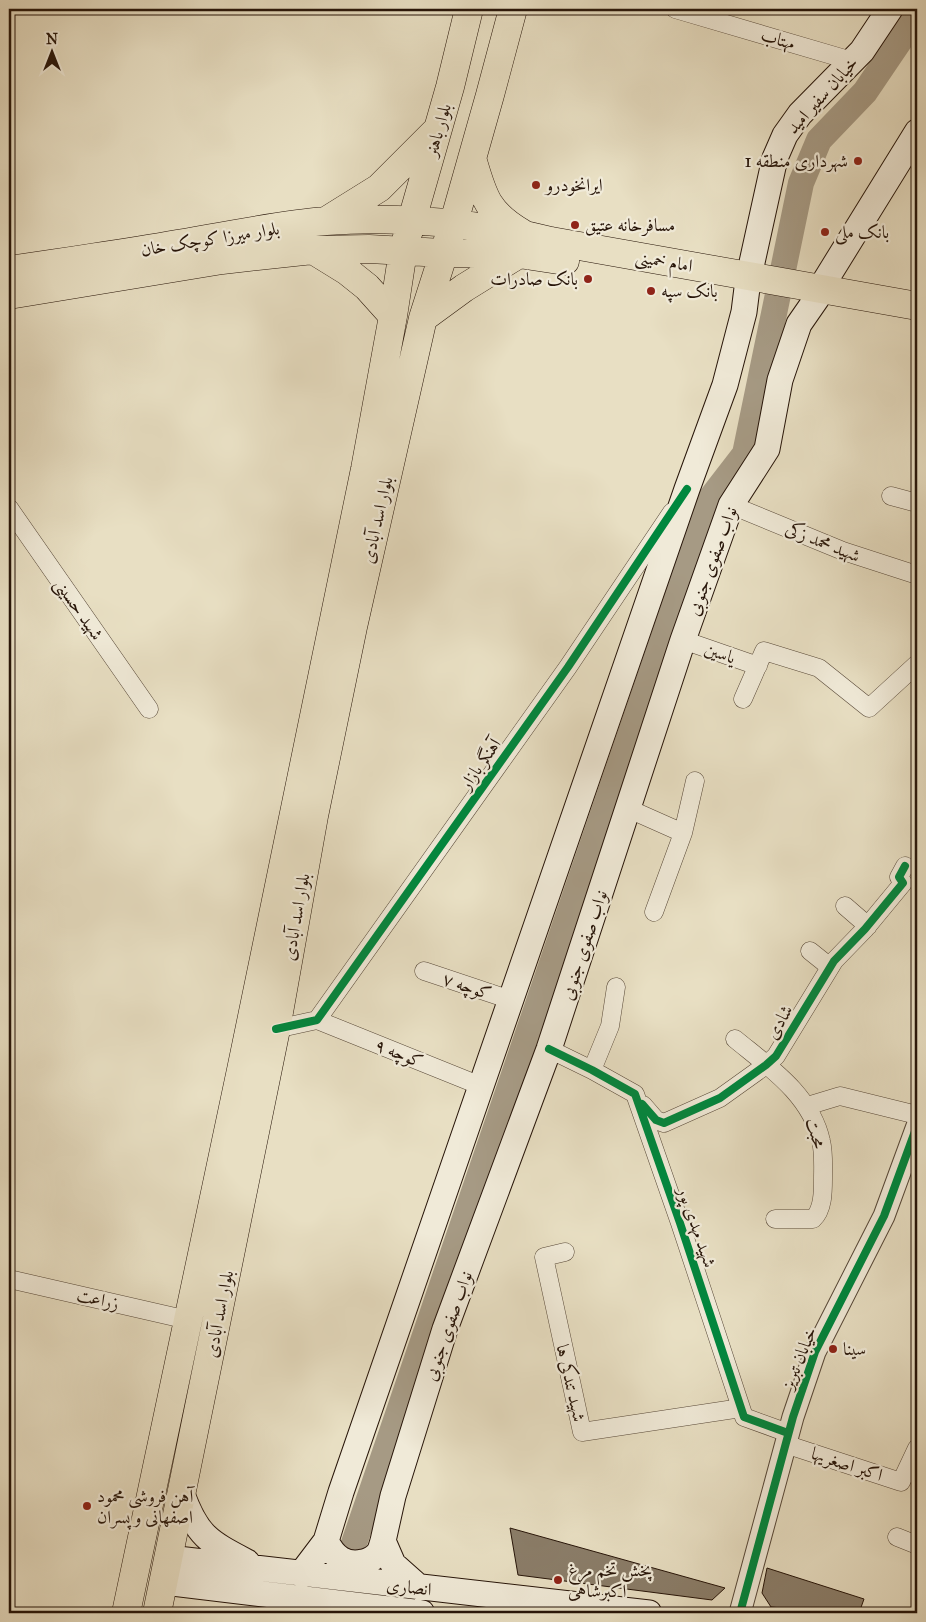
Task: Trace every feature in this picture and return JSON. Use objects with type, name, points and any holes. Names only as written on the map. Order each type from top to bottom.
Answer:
[{"type":"main road","points":[[452,224],[513,9]]},
{"type":"main road","name":"خیابان سفیر امید","points":[[754,283],[775,158],[786,135],[800,114],[862,51],[890,9]]},
{"type":"main road","points":[[466,20],[472,40],[483,44],[493,44],[506,39]]},
{"type":"main road","name":"بلوار باهنر","points":[[403,251],[438,129],[466,20]]},
{"type":"main road","points":[[325,221],[379,188],[438,129]]},
{"type":"main road","name":"نواب صفوی جنوبی","points":[[383,1540],[393,1496],[445,1330],[549,1049],[683,640],[731,505],[767,449],[780,380],[799,324],[814,293],[917,132]]},
{"type":"main road","points":[[423,318],[521,244],[507,224],[490,208],[479,183],[472,158]]},
{"type":"main road","name":"بلوار میرزا کوچک خان","points":[[9,295],[219,249],[325,221],[411,221]]},
{"type":"main road","name":"امام خمینی","points":[[411,221],[452,224],[521,244]]},
{"type":"main road","name":"بلوار اسد آبادی","points":[[157,1613],[276,1029],[314,816],[351,637],[423,318],[452,224]]},
{"type":"main road","name":"امام خمینی","points":[[443,253],[551,241],[754,283],[814,293],[917,306]]},
{"type":"main road","name":"بلوار میرزا کوچک خان","points":[[9,270],[98,258],[219,249],[369,249],[443,253]]},
{"type":"main road","points":[[313,250],[347,271],[367,287],[393,316]]},
{"type":"main road","name":"بلوار اسد آبادی","points":[[126,1613],[365,469],[403,251]]},
{"type":"main road","points":[[301,1574],[326,1541],[344,1483],[687,489],[725,385],[744,312],[754,283]]},
{"type":"main road","name":"امام خمینی","points":[[814,293],[917,316]]},
{"type":"main road","points":[[230,1121],[256,1127]]},
{"type":"main road","points":[[182,1494],[189,1514],[200,1531],[216,1546],[260,1569]]},
{"type":"main road","points":[[326,1541],[332,1553],[342,1561],[355,1564],[368,1561],[378,1553],[383,1540]]},
{"type":"main road","points":[[383,1540],[393,1564],[420,1588]]},
{"type":"main road","points":[[136,1565],[166,1570]]},
{"type":"main road","name":"انصاری","points":[[166,1570],[260,1569],[601,1610],[640,1613]]},
{"type":"main road","name":"انصاری","points":[[166,1570],[301,1606],[409,1613]]},
{"type":"street","name":"مهتاب","points":[[676,9],[852,61]]},
{"type":"street","name":"آهنگر بازار","points":[[317,1020],[568,667],[687,489]]},
{"type":"street","points":[[891,496],[917,503]]},
{"type":"street","name":"شهید محمد زکی","points":[[731,505],[843,551],[917,576]]},
{"type":"street","name":"شهید حسینی","points":[[9,508],[149,709]]},
{"type":"street","name":"یاسین","points":[[683,640],[758,666]]},
{"type":"street","points":[[743,699],[764,651],[819,668],[869,708],[917,664]]},
{"type":"street","points":[[654,912],[683,833],[695,781]]},
{"type":"street","points":[[629,809],[683,833]]},
{"type":"street","name":"شادی","points":[[635,1094],[656,1120],[664,1123],[720,1098],[766,1065],[776,1056],[830,967],[868,926],[903,883],[899,877],[906,866]]},
{"type":"street","points":[[845,906],[868,926]]},
{"type":"street","points":[[810,951],[830,967]]},
{"type":"street","name":"کوچه ۷","points":[[424,971],[511,1000]]},
{"type":"street","points":[[592,1070],[610,1026],[616,987]]},
{"type":"street","points":[[276,1029],[317,1020]]},
{"type":"street","name":"کوچه ۹","points":[[317,1020],[481,1086]]},
{"type":"street","name":"محبت","points":[[735,1039],[790,1086],[807,1106],[821,1140],[823,1191],[818,1214],[813,1219],[776,1219]]},
{"type":"street","points":[[549,1049],[635,1094]]},
{"type":"street","name":"شهید مهدی پور","points":[[635,1094],[680,1223],[740,1408]]},
{"type":"street","points":[[807,1106],[840,1096],[917,1114]]},
{"type":"street","name":"خیابان تبریز","points":[[740,1613],[787,1438],[815,1352],[884,1216],[917,1126]]},
{"type":"street","name":"شهید تندکی ها","points":[[565,1252],[544,1257],[582,1432],[740,1408]]},
{"type":"street","name":"زراعت","points":[[9,1279],[188,1320]]},
{"type":"street","points":[[740,1408],[744,1417],[787,1438]]},
{"type":"street","name":"اکبر اصغریها","points":[[787,1438],[901,1482],[917,1448]]},
{"type":"street","points":[[897,1537],[917,1545]]},
{"type":"building","points":[[510,1528],[725,1588],[712,1600],[518,1575]]},
{"type":"building","points":[[767,1568],[864,1599],[859,1613],[834,1613],[771,1607],[762,1593]]},
{"type":"waterway","points":[[351,1552],[711,498],[745,454],[801,183],[819,140],[865,92],[917,15]]},
{"type":"cycle path","points":[[276,1029],[317,1020],[568,667],[687,489]]},
{"type":"cycle path","points":[[642,1104],[656,1120],[664,1123],[720,1098],[776,1056],[834,961],[865,929],[903,883],[899,877],[905,866]]},
{"type":"cycle path","points":[[549,1049],[635,1094],[744,1417],[788,1433]]},
{"type":"cycle path","points":[[740,1613],[793,1417],[815,1352],[884,1216],[917,1126]]},
{"type":"place","name":"شهرداری منطقه 1","points":[[858,161]]},
{"type":"place","name":"ایرانخودرو","points":[[536,185]]},
{"type":"place","name":"مسافرخانه عتیق","points":[[575,225]]},
{"type":"place","name":"بانک ملی","points":[[825,232]]},
{"type":"place","name":"بانک صادرات","points":[[588,279]]},
{"type":"place","name":"بانک سپه","points":[[651,291]]},
{"type":"place","name":"سینا","points":[[833,1349]]},
{"type":"place","name":"آهن فروشی محمود اصفهانی و پسران","points":[[87,1506]]},
{"type":"place","name":"پخش تخم مرغ اکبرشاهی","points":[[558,1580]]}]
